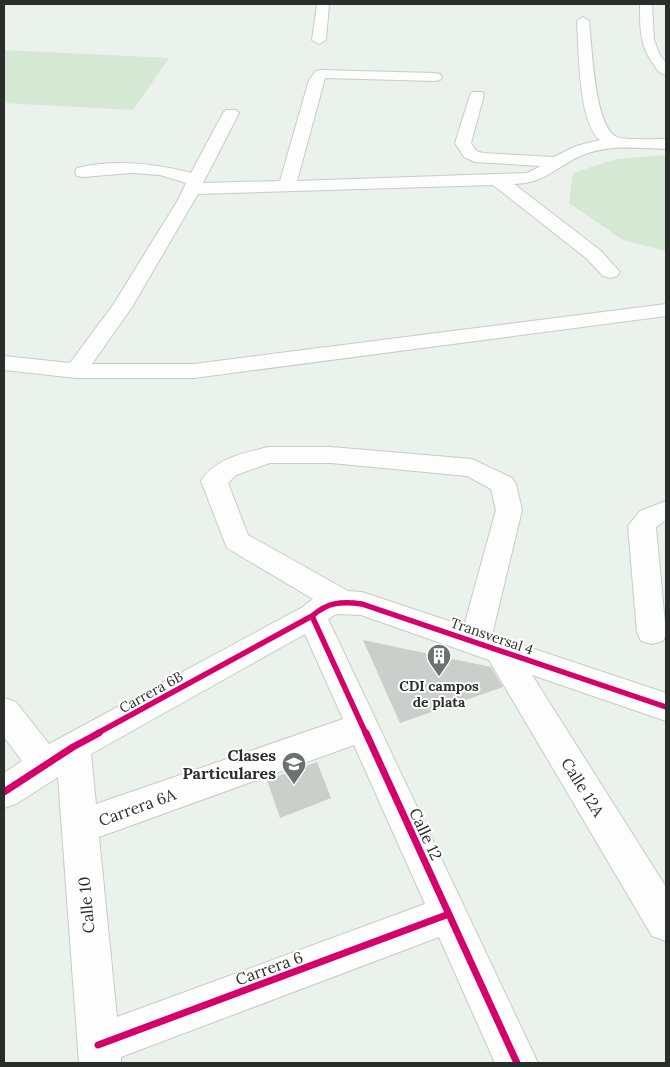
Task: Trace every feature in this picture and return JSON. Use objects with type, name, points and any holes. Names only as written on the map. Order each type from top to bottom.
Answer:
[{"type":"street","points":[[319,40],[323,4]]},
{"type":"street","points":[[646,4],[646,38],[651,51],[666,71]]},
{"type":"street","points":[[583,21],[589,95],[600,132],[615,144]]},
{"type":"street","points":[[287,186],[316,80],[321,74],[435,77]]},
{"type":"street","points":[[477,95],[463,143],[470,154],[481,158],[557,163]]},
{"type":"street","points":[[76,371],[122,307],[187,200],[231,113]]},
{"type":"street","points":[[83,172],[131,168],[161,170],[193,185],[287,186],[497,180],[536,178],[557,163],[585,148],[640,142],[666,144]]},
{"type":"street","points":[[497,180],[593,254],[610,272]]},
{"type":"street","points":[[4,363],[76,371],[194,371],[666,310]]},
{"type":"street","points":[[326,609],[238,540],[214,481],[227,469],[268,455],[331,455],[472,468],[503,484],[509,510],[487,647]]},
{"type":"street","points":[[652,632],[642,526],[645,520],[651,516],[666,510]]},
{"type":"street","name":"Transversal 4","points":[[326,609],[362,604],[666,707]]},
{"type":"street","name":"Calle 12","points":[[326,609],[363,727],[517,1063]]},
{"type":"street","name":"Carrera 6B","points":[[4,792],[59,756],[326,609]]},
{"type":"street","name":"Calle 12A","points":[[487,647],[666,922]]},
{"type":"street","points":[[4,712],[59,756]]},
{"type":"street","name":"Carrera 6A","points":[[80,827],[363,727]]},
{"type":"street","name":"Calle 10","points":[[59,756],[80,827],[99,1054]]},
{"type":"street","name":"Carrera 6","points":[[99,1054],[449,914]]},
{"type":"green space","points":[[4,50],[169,58],[133,110],[4,103]]},
{"type":"green space","points":[[666,155],[666,251],[623,240],[569,203],[573,173],[616,159]]},
{"type":"building","name":"CDI campos de plata","points":[[363,640],[491,667],[503,687],[400,723]]},
{"type":"building","name":"Clases Particulares","points":[[317,762],[331,798],[280,818],[267,780]]},
{"type":"cycle path","points":[[4,792],[73,747],[335,602],[362,604],[666,707]]},
{"type":"cycle path","points":[[312,616],[517,1063]]},
{"type":"cycle path","points":[[98,1045],[449,914]]},
{"type":"place","name":"CDI campos de plata","points":[[439,677]]},
{"type":"place","name":"Clases Particulares","points":[[294,785]]}]
